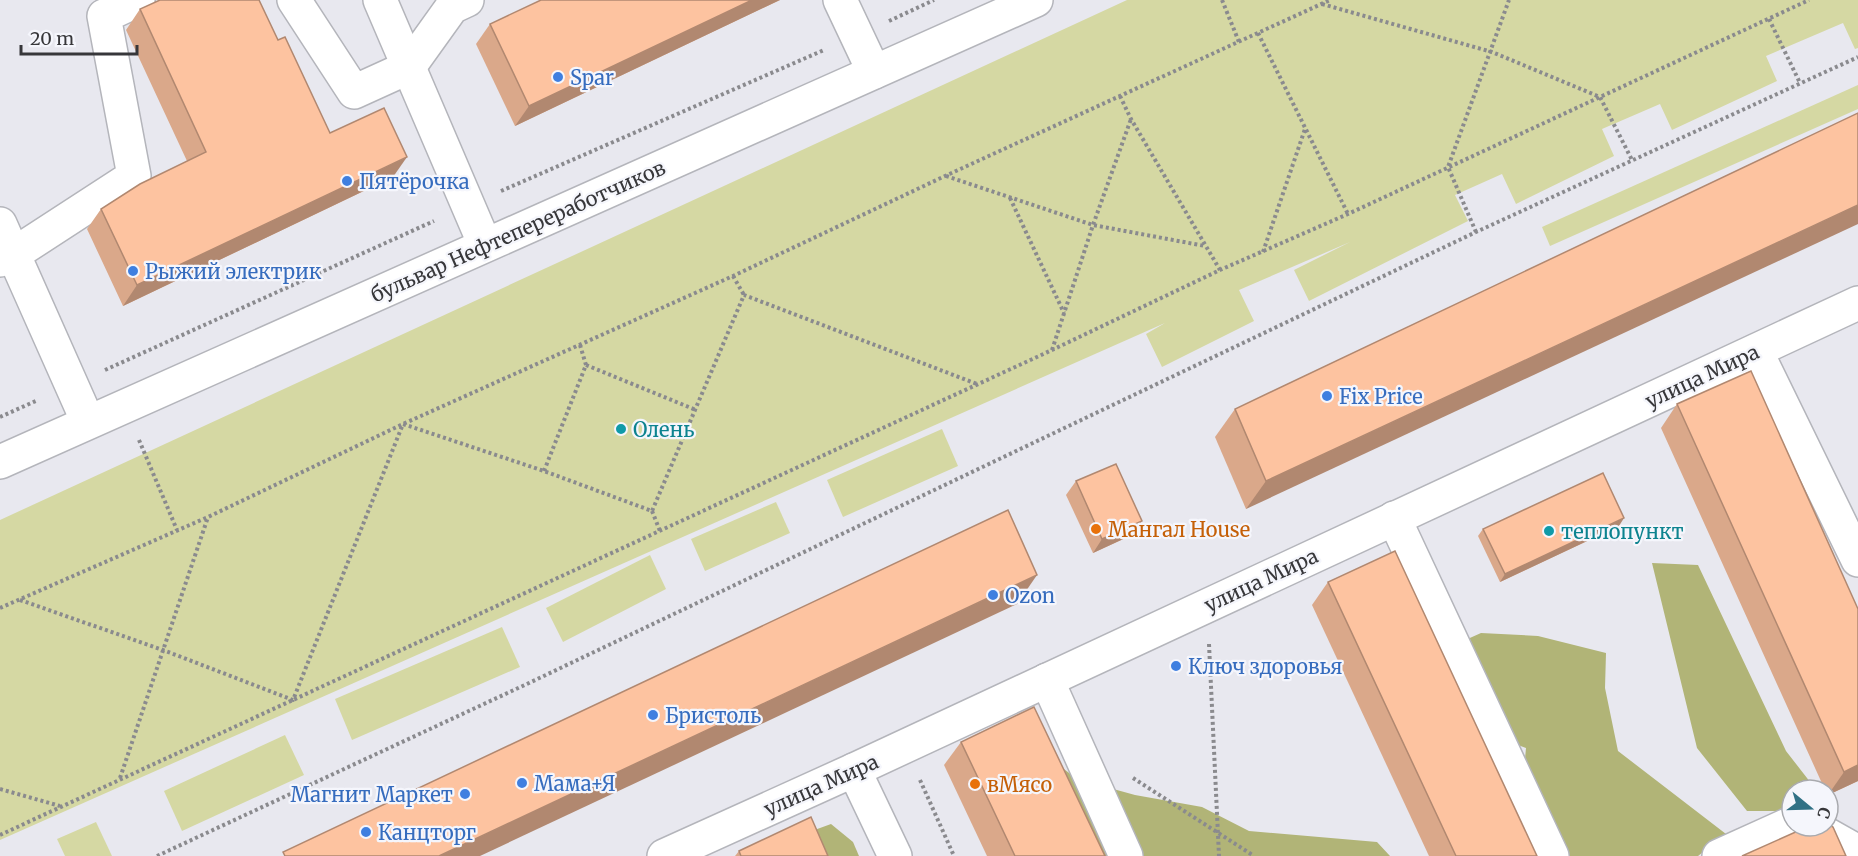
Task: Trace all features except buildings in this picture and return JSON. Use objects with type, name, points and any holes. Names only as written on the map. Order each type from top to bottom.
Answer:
[{"type":"street","points":[[7,257],[134,176],[104,16],[138,0]]},
{"type":"street","points":[[294,0],[354,92],[409,67],[452,7],[467,0]]},
{"type":"street","points":[[380,0],[485,245]]},
{"type":"street","points":[[840,0],[874,72]]},
{"type":"street","name":"бульвар Нефтепереработчиков","points":[[0,462],[1036,0]]},
{"type":"street","points":[[0,224],[7,257],[88,422]]},
{"type":"street","name":"улица Мира","points":[[672,854],[1858,303]]},
{"type":"street","points":[[1756,351],[1858,560]]},
{"type":"street","points":[[1394,518],[1552,856]]},
{"type":"street","points":[[1047,680],[1126,856]]},
{"type":"street","points":[[854,770],[895,856]]},
{"type":"street","points":[[1719,856],[1780,828]]},
{"type":"street","points":[[1833,838],[1858,852]]},
{"type":"path","points":[[1222,0],[1239,42]]},
{"type":"path","points":[[0,609],[208,517],[403,424],[733,276],[945,176],[1330,0]]},
{"type":"path","points":[[1476,232],[1448,167],[1492,52],[1509,0]]},
{"type":"path","points":[[0,835],[1809,0]]},
{"type":"path","points":[[1322,4],[1492,52],[1600,97],[1632,160]]},
{"type":"path","points":[[1769,19],[1800,83]]},
{"type":"path","points":[[1258,33],[1348,214]]},
{"type":"path","points":[[157,856],[540,678],[1476,232],[1858,57]]},
{"type":"path","points":[[1120,96],[1131,119],[1220,270]]},
{"type":"path","points":[[1052,350],[1131,119]]},
{"type":"path","points":[[1263,252],[1305,128]]},
{"type":"path","points":[[945,176],[1093,225],[1205,246]]},
{"type":"path","points":[[1010,198],[1064,313]]},
{"type":"path","points":[[733,276],[744,295],[977,384]]},
{"type":"path","points":[[660,531],[652,511],[744,295]]},
{"type":"path","points":[[543,471],[586,365],[580,345]]},
{"type":"path","points":[[586,365],[696,410]]},
{"type":"path","points":[[102,371],[125,405],[177,530]]},
{"type":"path","points":[[403,424],[543,471],[652,511]]},
{"type":"path","points":[[293,700],[403,424]]},
{"type":"path","points":[[120,778],[208,517]]},
{"type":"path","points":[[20,600],[164,650],[293,700]]},
{"type":"path","points":[[1208,605],[1219,856]]},
{"type":"path","points":[[905,746],[954,856]]},
{"type":"path","points":[[1132,777],[1254,856]]},
{"type":"path","points":[[0,789],[61,807]]},
{"type":"green space","points":[[1127,0],[1858,0],[1858,48],[1855,49],[1843,23],[1766,56],[1777,81],[1672,130],[1660,104],[1602,129],[1614,156],[1516,204],[1502,174],[1455,195],[1468,221],[1309,301],[1294,270],[1350,242],[1239,290],[1254,321],[1162,367],[1146,334],[1165,323],[0,840],[0,520]]},
{"type":"green space","points":[[1858,85],[1858,109],[1550,246],[1542,227]]},
{"type":"green space","points":[[942,429],[958,466],[843,517],[827,480]]},
{"type":"green space","points":[[776,502],[790,533],[705,571],[691,539]]},
{"type":"green space","points":[[650,555],[666,589],[563,642],[546,608]]},
{"type":"green space","points":[[1652,563],[1698,565],[1786,751],[1807,778],[1780,778],[1780,811],[1747,811],[1697,748]]},
{"type":"green space","points":[[502,627],[520,667],[352,740],[335,699]]},
{"type":"green space","points":[[1481,633],[1538,636],[1606,653],[1605,688],[1618,751],[1726,834],[1698,856],[1534,856],[1518,835],[1526,748],[1456,722],[1434,654]]},
{"type":"green space","points":[[285,735],[304,775],[182,831],[164,791]]},
{"type":"green space","points":[[1052,760],[1077,779],[1135,795],[1202,807],[1249,831],[1377,842],[1390,856],[1095,856]]},
{"type":"green space","points":[[96,822],[112,856],[65,856],[57,839]]},
{"type":"green space","points":[[831,824],[853,842],[859,856],[807,856],[798,836]]},
{"type":"place","name":"Spar","points":[[558,77]]},
{"type":"place","name":"Пятёрочка","points":[[347,181]]},
{"type":"place","name":"Рыжий электрик","points":[[133,271]]},
{"type":"place","name":"Fix Price","points":[[1327,396]]},
{"type":"place","name":"Олень","points":[[621,429]]},
{"type":"place","name":"Мангал House","points":[[1096,529]]},
{"type":"place","name":"теплопункт","points":[[1549,531]]},
{"type":"place","name":"Ozon","points":[[993,595]]},
{"type":"place","name":"Ключ здоровья","points":[[1176,666]]},
{"type":"place","name":"Бристоль","points":[[653,715]]},
{"type":"place","name":"Мама+Я","points":[[522,783]]},
{"type":"place","name":"вМясо","points":[[975,784]]},
{"type":"place","name":"Магнит Маркет","points":[[465,794]]},
{"type":"place","name":"Канцторг","points":[[366,832]]}]
